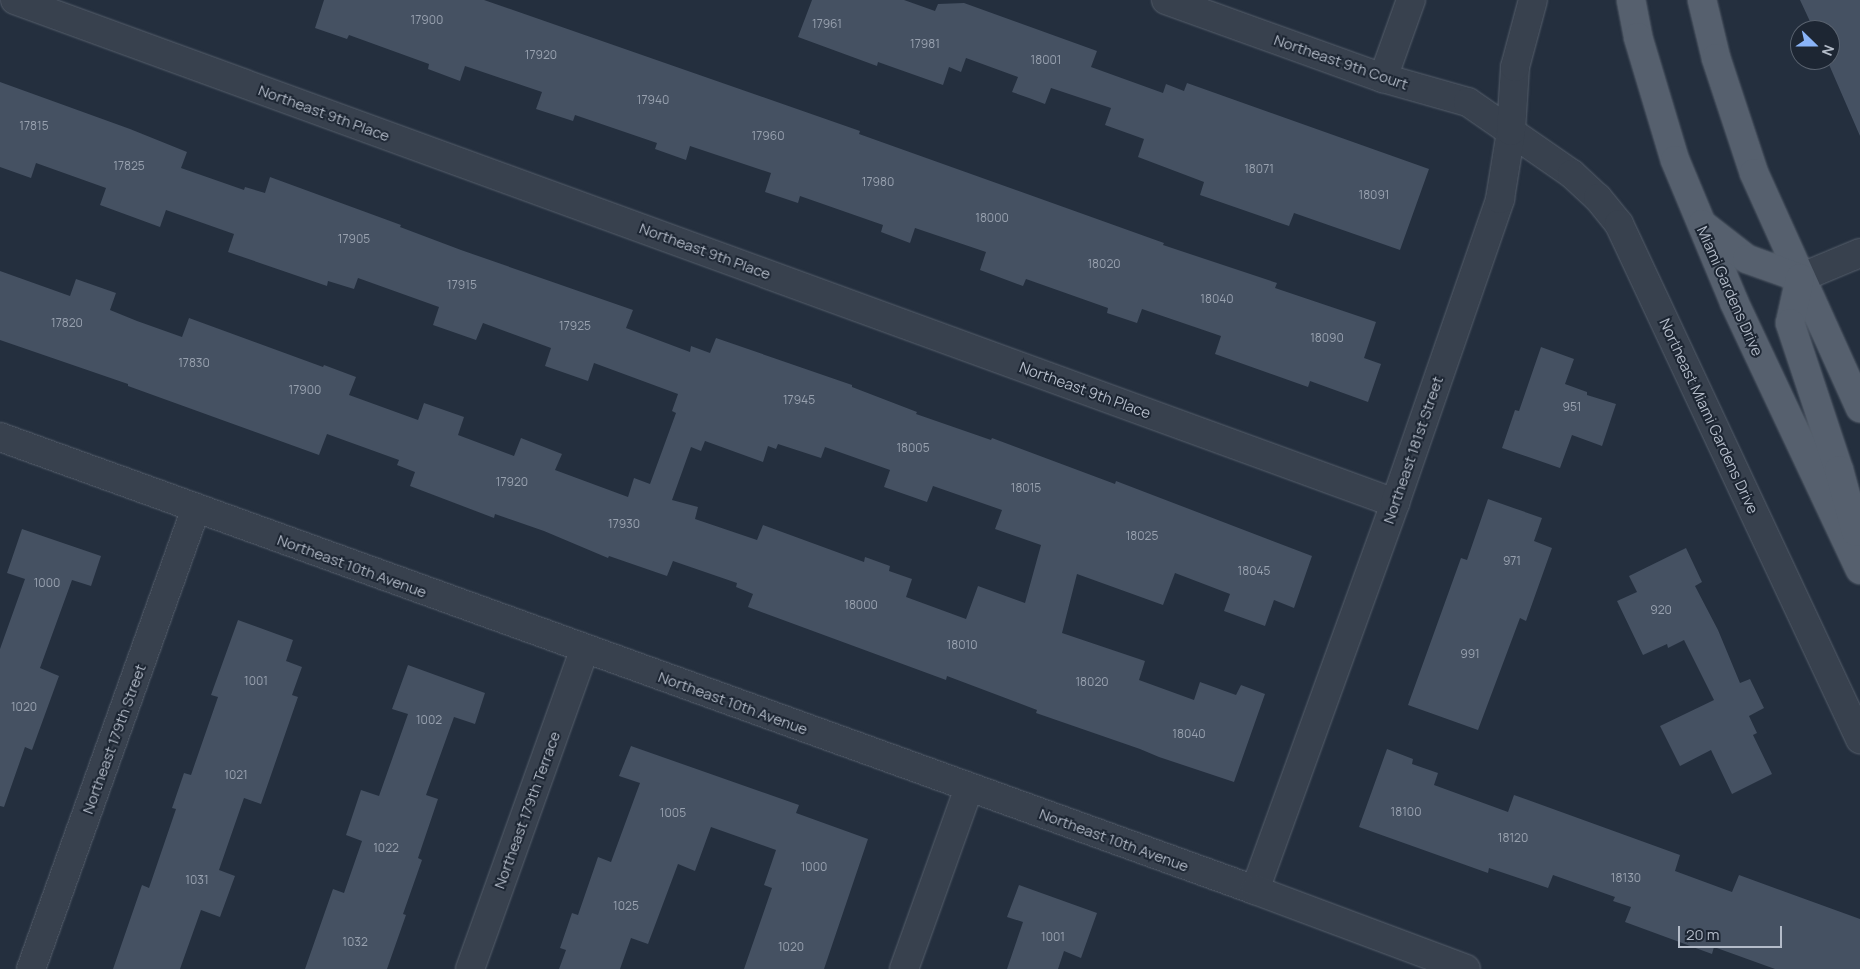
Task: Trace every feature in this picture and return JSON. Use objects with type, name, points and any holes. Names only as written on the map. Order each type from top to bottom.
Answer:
[{"type":"main road","name":"Miami Gardens Drive","points":[[1631,0],[1638,37],[1656,103],[1675,160],[1738,311],[1860,570]]},
{"type":"main road","points":[[1702,0],[1716,58],[1754,173],[1860,408]]},
{"type":"main road","points":[[1701,223],[1747,259],[1800,278]]},
{"type":"main road","points":[[1800,278],[1790,323],[1839,470],[1860,548]]},
{"type":"street","name":"Northeast 9th Place","points":[[15,0],[1395,503]]},
{"type":"street","name":"Northeast 9th Court","points":[[1166,0],[1384,78],[1468,102],[1511,131]]},
{"type":"street","points":[[1384,78],[1410,0]]},
{"type":"street","name":"Northeast 181st Street","points":[[1255,890],[1395,503],[1500,199],[1511,131],[1514,67],[1533,0]]},
{"type":"street","name":"Northeast Miami Gardens Drive","points":[[1511,131],[1572,174],[1598,198],[1619,224],[1860,739]]},
{"type":"street","points":[[1800,278],[1860,253]]},
{"type":"street","name":"Northeast 10th Avenue","points":[[0,437],[584,650],[1255,890],[1466,969]]},
{"type":"street","name":"Northeast 179th Street","points":[[31,969],[196,509]]},
{"type":"street","name":"Northeast 179th Terrace","points":[[470,969],[584,650]]},
{"type":"street","points":[[904,969],[969,787]]},
{"type":"building","points":[[324,0],[484,0],[860,131],[859,134],[1164,243],[1163,245],[1277,283],[1275,288],[1376,322],[1364,358],[1381,364],[1368,402],[1310,381],[1308,387],[1215,354],[1221,336],[1142,309],[1137,323],[1107,313],[1108,308],[1026,279],[1023,286],[980,270],[986,252],[915,228],[910,243],[881,232],[883,225],[800,196],[798,203],[765,192],[771,173],[690,146],[686,160],[655,149],[657,143],[575,115],[573,121],[536,109],[542,92],[465,66],[460,81],[428,69],[429,64],[349,35],[347,39],[315,28]]},
{"type":"building","points":[[812,0],[904,0],[935,11],[938,4],[964,3],[1097,51],[1091,67],[1163,93],[1166,84],[1184,91],[1187,83],[1429,169],[1400,250],[1294,213],[1289,226],[1200,195],[1204,182],[1138,157],[1144,139],[1105,125],[1111,108],[1051,88],[1045,104],[1012,92],[1018,77],[966,58],[961,72],[949,67],[943,85],[878,62],[877,66],[798,37]]},
{"type":"building","points":[[1800,0],[1860,0],[1860,136],[1831,70],[1840,70],[1840,20],[1809,20]]},
{"type":"building","points":[[0,82],[130,129],[187,152],[181,168],[244,190],[245,187],[265,193],[270,177],[401,225],[400,227],[461,250],[633,310],[626,328],[690,352],[691,346],[710,353],[716,338],[852,385],[852,387],[917,412],[916,414],[991,440],[992,438],[1115,484],[1116,481],[1312,556],[1294,608],[1274,600],[1265,626],[1224,611],[1230,594],[1175,573],[1163,605],[1077,574],[1062,633],[1145,661],[1139,680],[1194,700],[1200,682],[1236,695],[1241,685],[1265,694],[1234,782],[1036,713],[1037,710],[947,676],[946,680],[748,607],[753,594],[736,587],[737,583],[673,561],[667,576],[609,556],[608,558],[544,531],[495,514],[494,518],[410,486],[415,472],[397,465],[399,460],[327,434],[319,455],[128,386],[128,384],[0,340],[0,271],[70,296],[76,279],[116,293],[110,310],[137,321],[182,337],[189,318],[323,367],[324,365],[356,377],[349,395],[418,420],[424,403],[464,417],[458,435],[514,456],[521,438],[562,454],[555,470],[628,497],[634,478],[650,484],[676,413],[672,411],[678,394],[594,363],[588,381],[545,366],[551,348],[483,323],[476,340],[433,325],[439,307],[358,278],[354,289],[328,281],[327,286],[228,252],[234,234],[166,210],[160,227],[100,205],[106,188],[36,163],[31,178],[0,167]],"holes":[[[705,441],[763,462],[768,446],[776,449],[778,444],[821,458],[825,447],[890,470],[884,487],[927,502],[933,486],[1002,510],[995,529],[1041,545],[1025,603],[978,586],[966,619],[906,597],[912,579],[889,571],[890,566],[865,557],[864,562],[763,525],[757,540],[695,519],[698,507],[672,500],[691,447],[701,451]]]},
{"type":"building","points":[[1541,347],[1574,359],[1565,384],[1587,392],[1587,395],[1616,404],[1602,446],[1572,435],[1560,468],[1502,448],[1515,410],[1519,411]]},
{"type":"building","points":[[1488,499],[1542,518],[1534,541],[1552,548],[1526,621],[1520,618],[1478,730],[1408,705],[1461,558],[1467,560]]},
{"type":"building","points":[[22,529],[101,556],[91,586],[72,580],[40,668],[59,676],[32,750],[25,747],[4,807],[0,806],[0,649],[25,579],[7,573]]},
{"type":"building","points":[[1686,548],[1702,582],[1695,586],[1718,630],[1740,683],[1750,679],[1764,708],[1749,716],[1757,733],[1753,735],[1772,774],[1732,794],[1711,750],[1680,766],[1660,726],[1714,700],[1684,640],[1668,648],[1667,644],[1643,655],[1617,601],[1637,592],[1629,576]]},
{"type":"building","points":[[238,620],[293,640],[286,661],[302,667],[292,695],[298,697],[261,804],[244,798],[219,870],[235,876],[220,917],[201,910],[180,969],[113,969],[142,885],[149,888],[176,809],[172,808],[184,773],[191,775],[218,697],[211,695]]},
{"type":"building","points":[[408,665],[485,693],[475,724],[454,717],[426,795],[438,799],[418,858],[422,860],[403,914],[406,915],[387,969],[305,969],[333,889],[344,893],[362,841],[346,835],[361,790],[379,796],[408,714],[392,709]]},
{"type":"building","points":[[631,746],[799,805],[796,813],[868,839],[824,969],[744,969],[772,888],[764,885],[776,850],[711,827],[695,871],[678,864],[648,944],[631,938],[620,969],[559,969],[566,950],[560,948],[572,913],[578,915],[598,857],[611,862],[640,783],[619,776]]},
{"type":"building","points":[[1387,749],[1413,759],[1412,764],[1438,773],[1434,785],[1508,812],[1514,795],[1680,855],[1675,871],[1732,892],[1739,875],[1860,919],[1860,969],[1775,969],[1714,947],[1712,954],[1625,922],[1631,907],[1613,901],[1615,897],[1553,875],[1548,888],[1489,868],[1488,873],[1359,827]]},
{"type":"building","points":[[1019,885],[1097,913],[1081,958],[1064,951],[1058,969],[1007,969],[1023,922],[1007,917]]}]
